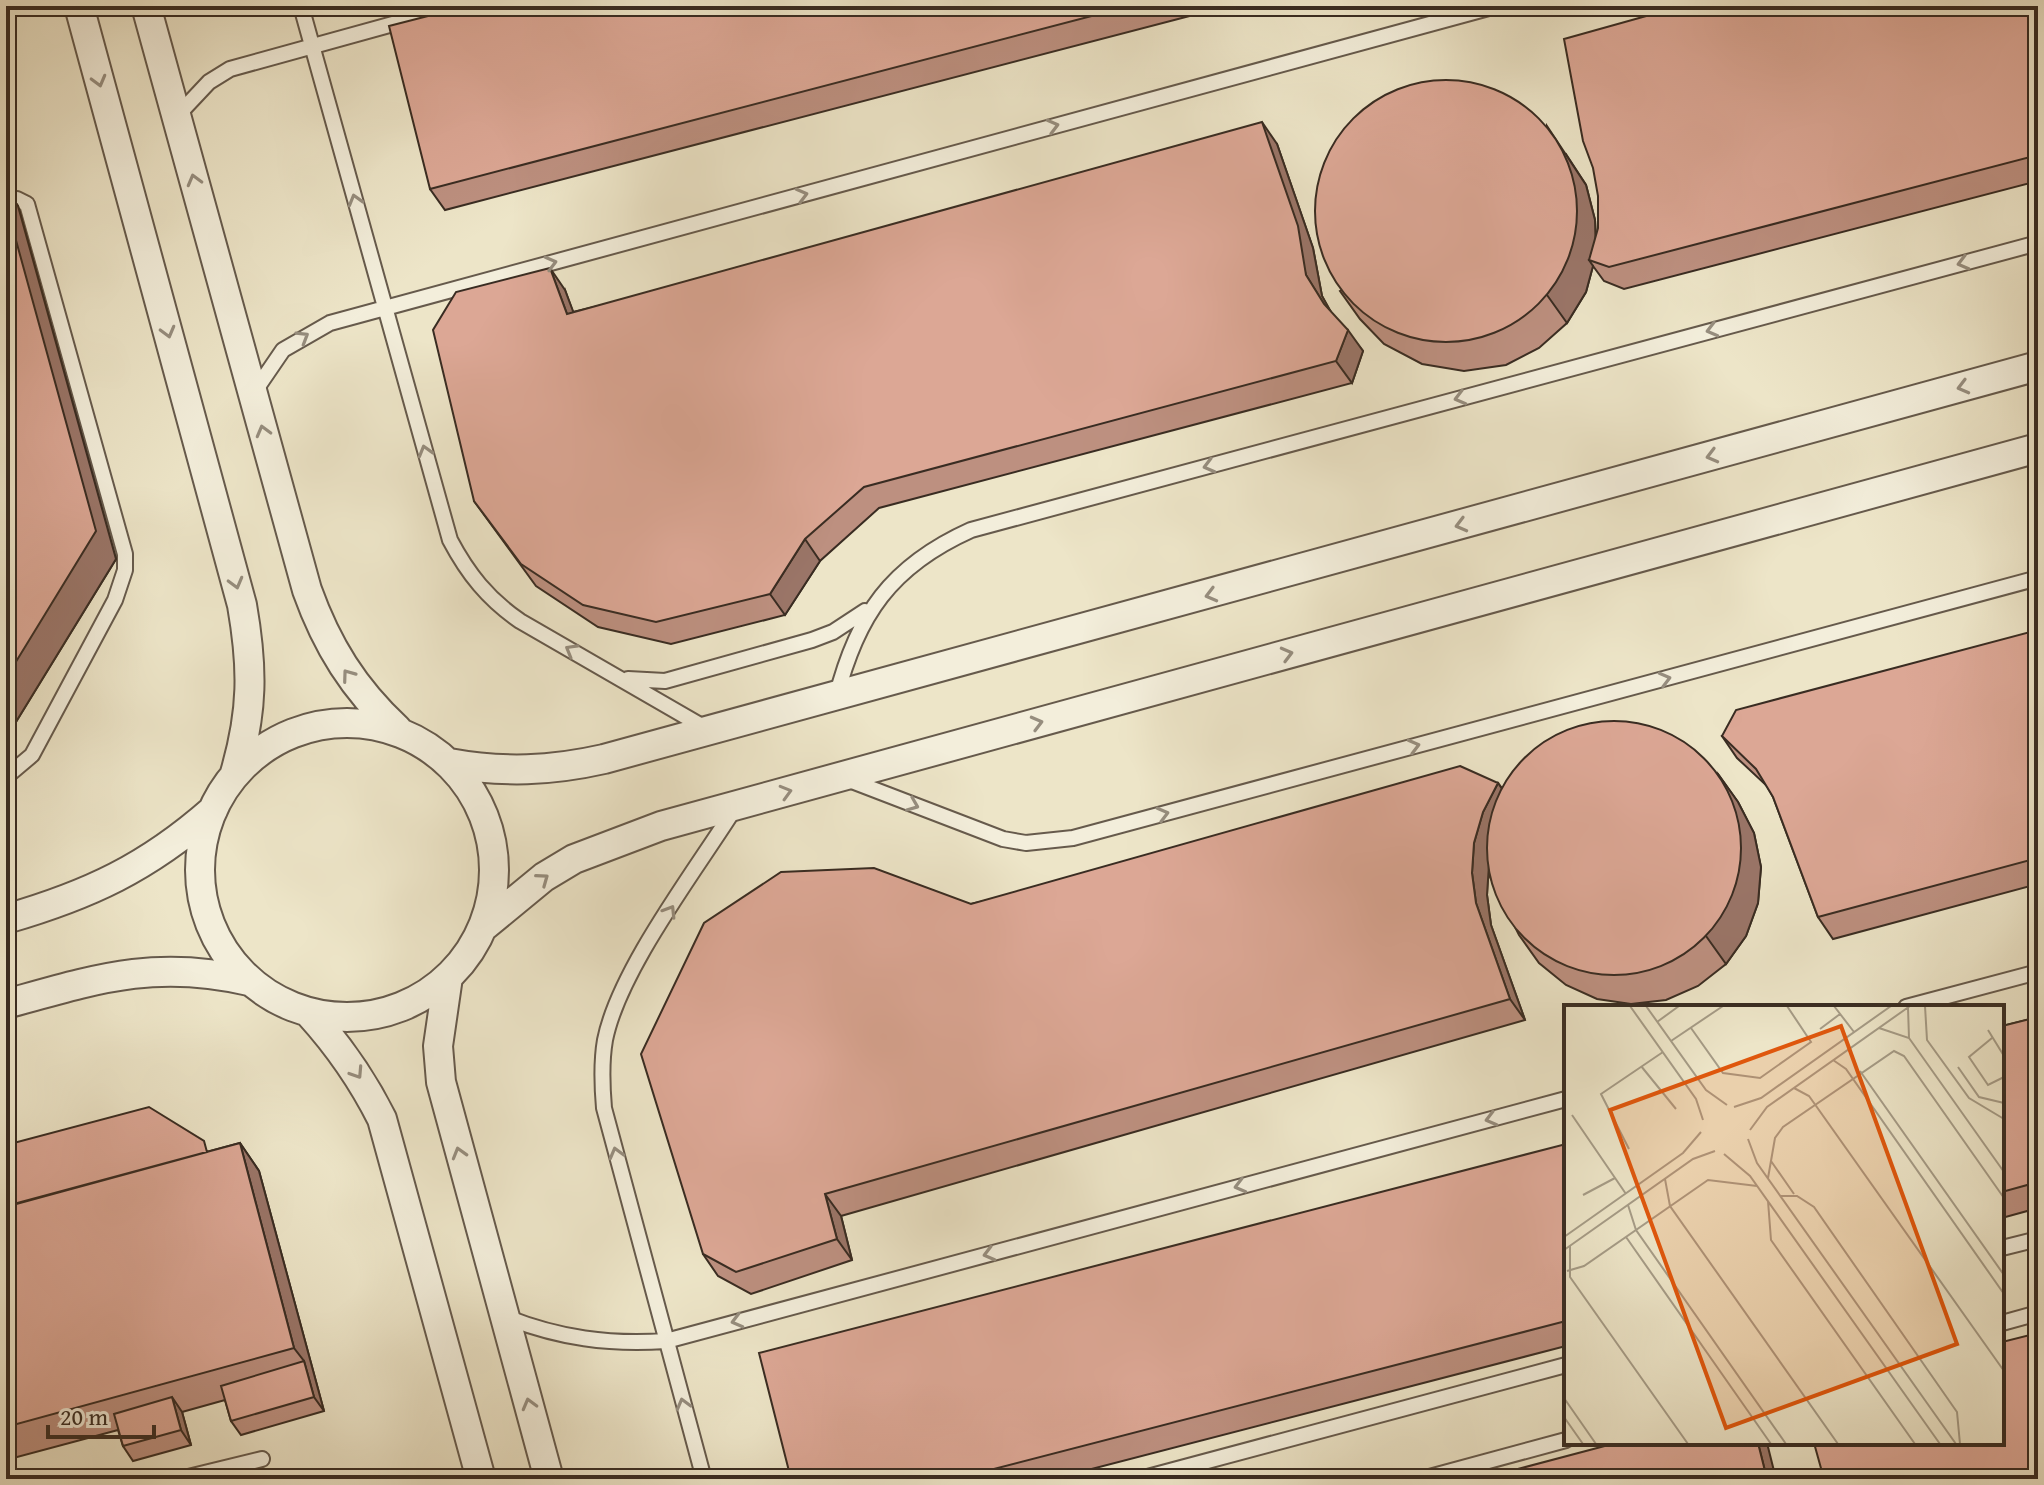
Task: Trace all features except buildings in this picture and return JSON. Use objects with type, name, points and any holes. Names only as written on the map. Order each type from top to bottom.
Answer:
[{"type":"street","points":[[79,6],[242,605],[252,691],[246,734],[235,775]]},
{"type":"street","points":[[146,6],[307,590],[322,631],[343,669],[369,703],[401,732],[449,763],[472,791],[489,835],[494,858],[492,894],[482,928],[467,954],[448,977],[418,1000],[383,1013],[346,1018],[309,1013],[277,1000],[249,981],[219,944],[203,901],[201,854],[213,810],[235,775],[261,750],[293,733],[329,724],[365,723],[401,732]]},
{"type":"street","points":[[449,763],[480,769],[542,770],[588,763],[836,698],[2038,366]]},
{"type":"street","points":[[482,928],[544,877],[574,859],[661,826],[2038,448]]},
{"type":"street","points":[[6,919],[81,896],[117,880],[152,860],[213,810]]},
{"type":"street","points":[[6,1004],[116,974],[149,970],[183,970],[249,981]]},
{"type":"street","points":[[448,977],[438,1046],[441,1082],[549,1479]]},
{"type":"street","points":[[309,1013],[346,1056],[382,1119],[481,1479]]},
{"type":"lane","points":[[301,6],[450,540],[463,564],[498,606],[711,731]]},
{"type":"lane","points":[[177,116],[191,98],[230,69],[458,6]]},
{"type":"lane","points":[[253,395],[266,371],[283,350],[305,334],[330,323],[1496,6]]},
{"type":"lane","points":[[6,203],[17,199],[27,204],[125,554],[125,570],[115,600],[32,755],[6,777]]},
{"type":"lane","points":[[615,675],[648,682],[696,673],[833,632],[875,603],[917,559],[971,530],[2038,243]]},
{"type":"lane","points":[[840,777],[1003,839],[1026,843],[1073,838],[2038,578]]},
{"type":"lane","points":[[836,698],[846,659],[875,603]]},
{"type":"lane","points":[[704,1479],[604,1108],[602,1074],[605,1040],[629,977],[736,806]]},
{"type":"lane","points":[[1914,1005],[2038,972]]},
{"type":"lane","points":[[506,1317],[535,1328],[595,1341],[666,1341],[1564,1100]]},
{"type":"lane","points":[[2004,1248],[2038,1239]]},
{"type":"lane","points":[[2004,1322],[2038,1313]]},
{"type":"lane","points":[[1140,1479],[1564,1366]]},
{"type":"lane","points":[[1422,1479],[1564,1441]]},
{"type":"lane","points":[[180,1479],[262,1459]]}]
